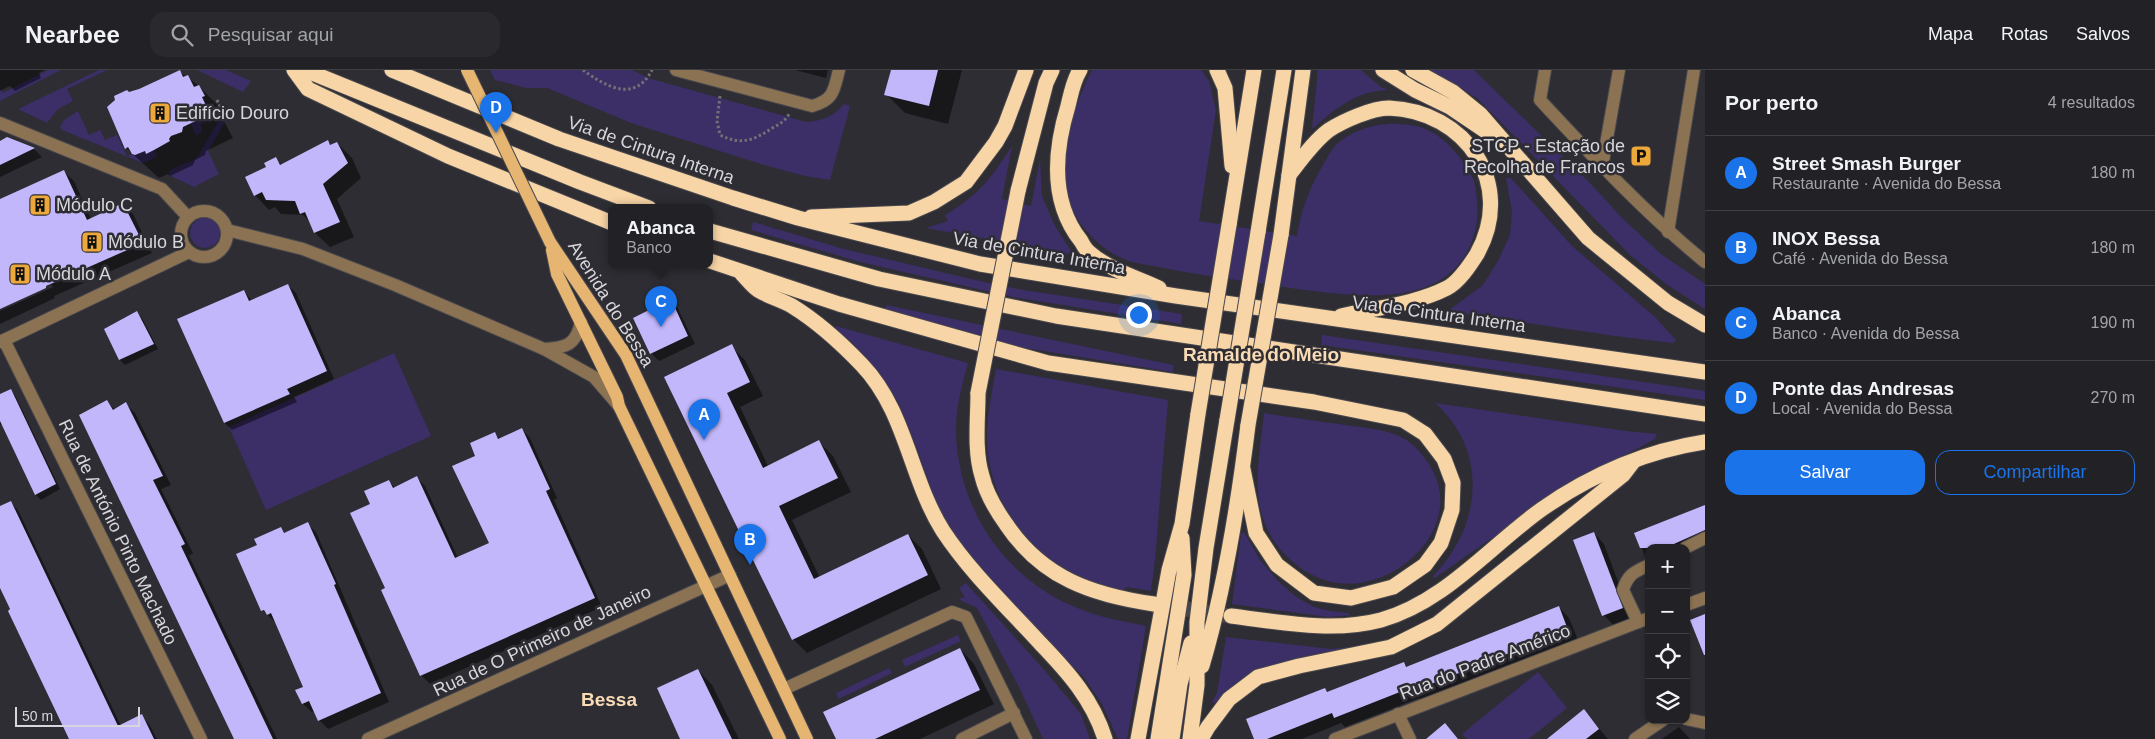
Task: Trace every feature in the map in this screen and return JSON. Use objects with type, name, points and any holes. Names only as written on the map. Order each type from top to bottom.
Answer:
[{"type":"highway","points":[[294,70],[308,89],[448,156],[608,221]]},
{"type":"highway","points":[[305,70],[638,204]]},
{"type":"highway","name":"Via de Cintura Interna","points":[[392,70],[559,139],[733,198],[798,218],[980,264],[1176,296],[1705,372]]},
{"type":"highway","points":[[798,218],[869,213],[909,213],[934,202],[966,182],[996,142],[1005,126],[1026,70]]},
{"type":"highway","points":[[1052,70],[1046,84],[1018,191],[978,393],[977,450],[982,477],[995,508],[1016,540],[1040,563],[1069,582],[1123,600],[1154,604]]},
{"type":"highway","points":[[1080,70],[1076,77],[1063,120],[1056,172],[1059,199],[1070,227],[1090,253],[1112,266],[1176,296]]},
{"type":"highway","points":[[1216,70],[1225,88],[1234,191]]},
{"type":"highway","points":[[1138,739],[1169,570],[1182,524],[1254,70]]},
{"type":"highway","points":[[1172,739],[1180,684],[1197,622],[1227,420],[1284,70]]},
{"type":"highway","points":[[1197,685],[1213,627],[1243,469],[1248,425],[1281,235],[1303,70]]},
{"type":"highway","points":[[1383,70],[1415,90],[1450,107],[1503,143]]},
{"type":"highway","points":[[1413,70],[1453,92],[1480,114],[1503,143],[1588,238],[1668,303],[1705,325]]},
{"type":"highway","points":[[1289,175],[1310,148],[1329,130],[1357,116],[1387,108],[1416,112],[1449,125],[1471,148],[1488,177],[1491,210],[1485,240],[1471,264],[1448,288],[1418,298],[1332,318]]},
{"type":"highway","points":[[713,232],[879,279],[1037,312],[1276,351],[1705,414]]},
{"type":"highway","points":[[713,262],[839,304],[1048,362],[1314,402],[1403,420],[1426,434],[1444,459],[1453,483],[1452,510],[1441,543],[1425,565],[1393,586],[1351,598],[1314,593],[1277,565],[1256,533],[1243,469]]},
{"type":"highway","points":[[741,273],[757,289],[791,305],[816,323],[864,366],[882,392],[896,418],[931,507],[943,530],[996,595],[1080,687],[1094,710],[1105,739]]},
{"type":"highway","points":[[1231,616],[1307,625],[1348,626],[1381,620],[1413,608],[1443,589],[1543,509],[1602,473],[1655,452],[1705,442]]},
{"type":"highway","points":[[1201,739],[1229,700],[1258,677],[1299,666],[1391,647],[1437,624],[1623,475],[1633,462]]},
{"type":"highway","points":[[1158,739],[1184,575],[1182,524]]},
{"type":"highway","points":[[1190,739],[1197,685],[1197,622]]},
{"type":"main road","name":"Avenida do Bessa","points":[[467,70],[550,242],[626,355],[807,739]]},
{"type":"main road","name":"Avenida do Bessa","points":[[550,242],[558,274],[617,397],[619,406],[780,739]]},
{"type":"street","points":[[676,70],[812,106],[824,103],[832,96],[838,76]]},
{"type":"street","points":[[1545,70],[1540,100],[1602,167],[1668,232],[1705,262]]},
{"type":"street","points":[[1602,167],[1619,70]]},
{"type":"street","points":[[1668,232],[1694,70]]},
{"type":"street","points":[[0,123],[162,189],[188,217]]},
{"type":"street","points":[[210,211],[223,220],[228,230],[226,242],[217,254],[202,257],[189,252],[181,238],[183,223],[194,213],[210,211]]},
{"type":"street","points":[[228,230],[303,249],[395,285],[544,349],[594,377],[619,406]]},
{"type":"street","points":[[2,341],[189,252]]},
{"type":"street","points":[[544,349],[560,348],[572,343],[578,334],[581,322]]},
{"type":"street","name":"Rua de António Pinto Machado","points":[[2,341],[201,739]]},
{"type":"street","points":[[1690,546],[1705,538]]},
{"type":"street","points":[[1643,620],[1624,590],[1627,579],[1636,571],[1645,567]]},
{"type":"street","name":"Rua de O Primeiro de Janeiro","points":[[368,739],[730,575]]},
{"type":"street","points":[[1690,604],[1705,598]]},
{"type":"street","points":[[784,689],[952,612],[966,616],[1026,739]]},
{"type":"street","name":"Rua do Padre Américo","points":[[1334,739],[1643,620]]},
{"type":"street","points":[[962,739],[1014,714]]},
{"type":"street","points":[[1398,714],[1410,739]]},
{"type":"street","points":[[1690,720],[1705,723]]},
{"type":"street","points":[[1635,739],[1656,724]]},
{"type":"path","points":[[583,70],[601,83],[623,90],[638,86],[648,78],[652,70]]},
{"type":"path","points":[[722,83],[717,121],[720,135],[732,141],[751,140],[779,124],[788,118],[793,102]]},
{"type":"path","points":[[217,100],[221,108]]},
{"type":"shaded area","points":[[48,70],[61,70],[0,101],[0,88],[3,93]]},
{"type":"shaded area","points":[[99,70],[107,70],[67,89],[73,101],[58,109],[47,123],[18,109]]},
{"type":"shaded area","points":[[197,70],[226,70],[251,81],[243,92]]},
{"type":"shaded area","points":[[490,70],[632,70],[648,78],[806,122],[827,118],[844,104],[850,106],[830,180],[805,176],[764,165],[631,123],[547,88],[526,88],[495,80]]},
{"type":"shaded area","points":[[1092,70],[1201,70],[1209,81],[1216,110],[1199,221],[1297,236],[1310,190],[1334,147],[1356,132],[1369,127],[1383,124],[1412,125],[1437,135],[1445,142],[1462,161],[1474,181],[1477,195],[1477,223],[1469,248],[1462,260],[1442,279],[1424,288],[1403,293],[1380,295],[1331,293],[1214,277],[1141,264],[1119,257],[1100,244],[1077,218],[1071,208],[1065,186],[1064,172],[1067,142],[1080,96]]},
{"type":"shaded area","points":[[1318,70],[1361,70],[1381,87],[1389,90],[1366,94],[1346,102],[1312,129]]},
{"type":"shaded area","points":[[1430,70],[1474,70],[1592,185],[1622,218],[1661,254],[1705,284],[1705,309],[1666,284],[1630,255],[1477,98]]},
{"type":"shaded area","points":[[212,110],[214,115],[201,124],[202,132],[196,136],[191,123],[210,114],[209,112]]},
{"type":"shaded area","points":[[78,111],[89,135],[100,130],[105,140],[117,135],[127,156],[154,150],[157,157],[143,163],[62,130],[60,127],[64,120]]},
{"type":"shaded area","points":[[227,114],[228,117],[208,151],[219,174],[194,187],[169,175],[170,170],[196,159],[221,117]]},
{"type":"shaded area","points":[[1012,146],[1002,199],[1031,206],[1040,159],[1042,196],[1055,226],[1071,251],[1068,254],[926,228],[948,221],[945,215],[976,193]]},
{"type":"shaded area","points":[[1506,178],[1511,178],[1572,246],[1655,317],[1676,340],[1673,343],[1615,336],[1448,311],[1483,285],[1498,261],[1510,235],[1512,212]]},
{"type":"shaded area","points":[[205,218],[211,219],[219,227],[219,239],[211,247],[205,248],[199,247],[191,239],[190,233],[191,227],[199,219]]},
{"type":"shaded area","points":[[753,222],[844,249],[984,282],[1023,290],[1182,314],[1181,324],[1013,297],[860,262],[751,230]]},
{"type":"shaded area","points":[[886,305],[1173,365],[1173,372],[1001,344],[885,309]]},
{"type":"shaded area","points":[[836,326],[968,363],[961,389],[957,416],[956,434],[959,463],[966,490],[977,516],[992,540],[1009,562],[1030,581],[1054,597],[1096,615],[1146,626],[1127,739],[1118,739],[1102,704],[1083,676],[1052,647],[944,524],[897,400],[868,359],[853,343],[835,330]]},
{"type":"shaded area","points":[[1322,335],[1705,391],[1705,400],[1321,345]]},
{"type":"shaded area","points":[[394,353],[431,436],[266,510],[229,427]]},
{"type":"shaded area","points":[[996,369],[1168,400],[1151,591],[1126,587],[1124,591],[1097,584],[1072,573],[1049,558],[1029,540],[1012,518],[999,495],[990,469],[987,441],[988,414]]},
{"type":"shaded area","points":[[1435,403],[1657,434],[1655,439],[1563,488],[1435,578],[1433,576],[1449,556],[1462,535],[1473,489],[1471,466],[1464,443],[1452,422]]},
{"type":"shaded area","points":[[1264,413],[1384,431],[1408,441],[1416,448],[1434,473],[1440,496],[1438,518],[1429,538],[1414,556],[1395,570],[1374,580],[1351,584],[1328,581],[1313,576],[1300,568],[1286,555],[1268,530],[1262,515],[1258,496],[1258,472]]},
{"type":"shaded area","points":[[1244,532],[1260,560],[1277,580],[1295,596],[1314,607],[1351,615],[1328,617],[1232,604],[1241,534]]},
{"type":"shaded area","points":[[966,583],[1081,714],[1090,739],[1043,739],[1019,687],[977,608],[958,599],[965,597],[959,588]]},
{"type":"shaded area","points":[[958,635],[961,641],[905,667],[902,660]]},
{"type":"shaded area","points":[[1226,637],[1331,649],[1369,645],[1253,673],[1237,682],[1216,704],[1212,702],[1217,693]]},
{"type":"shaded area","points":[[889,668],[892,673],[839,699],[836,693]]},
{"type":"shaded area","points":[[1538,672],[1567,708],[1529,739],[1467,739],[1462,734]]},
{"type":"building","name":"Edifício Douro","points":[[180,70],[183,77],[188,75],[194,87],[199,85],[205,96],[202,97],[210,114],[183,127],[182,132],[171,136],[170,141],[154,150],[146,154],[145,151],[135,155],[132,154],[128,147],[125,149],[107,107],[115,100],[114,96],[127,90],[129,92],[139,89]]},
{"type":"building","points":[[891,70],[938,70],[929,106],[884,95]]},
{"type":"building","points":[[7,137],[35,148],[0,165],[0,141]]},
{"type":"building","points":[[328,140],[330,145],[337,142],[348,163],[323,184],[340,222],[314,233],[305,212],[300,214],[295,201],[266,200],[262,192],[254,196],[245,177],[266,167],[264,163],[276,157],[280,165]]},
{"type":"building","points":[[64,170],[87,220],[123,203],[143,243],[46,286],[46,288],[0,309],[0,199]]},
{"type":"building","points":[[288,284],[327,371],[287,389],[290,394],[224,423],[177,319],[244,290],[249,301]]},
{"type":"building","points":[[671,299],[688,336],[650,354],[633,318]]},
{"type":"building","points":[[137,311],[154,344],[119,360],[104,329]]},
{"type":"building","points":[[732,344],[750,382],[727,393],[763,468],[819,440],[838,478],[779,506],[814,579],[908,534],[928,575],[792,640],[664,377]]},
{"type":"building","points":[[11,389],[56,484],[35,495],[0,421],[0,394]]},
{"type":"building","points":[[107,400],[113,410],[126,402],[163,476],[153,480],[185,544],[181,546],[273,739],[234,739],[79,415]]},
{"type":"building","points":[[522,428],[550,489],[546,491],[595,598],[420,676],[381,590],[385,588],[350,513],[370,504],[364,491],[389,480],[393,488],[417,476],[455,558],[489,543],[452,466],[475,456],[470,443],[495,432],[498,439]]},
{"type":"building","points":[[11,501],[118,726],[142,714],[154,739],[69,739],[8,611],[10,609],[0,588],[0,506]]},
{"type":"building","points":[[1705,505],[1705,530],[1674,544],[1645,544],[1645,548],[1640,548],[1634,533]]},
{"type":"building","points":[[308,522],[381,693],[318,721],[309,701],[302,704],[295,690],[303,687],[271,613],[267,615],[264,610],[261,611],[236,554],[257,545],[254,539],[281,527],[284,533]]},
{"type":"building","points":[[1594,532],[1623,608],[1602,616],[1573,540]]},
{"type":"building","points":[[1559,606],[1568,630],[1411,692],[1410,688],[1334,718],[1332,713],[1267,739],[1254,739],[1246,719],[1325,688],[1327,692],[1404,662],[1406,667]]},
{"type":"building","points":[[1705,614],[1705,655],[1704,655],[1690,620]]},
{"type":"building","points":[[960,648],[980,690],[875,739],[836,739],[823,712]]},
{"type":"building","points":[[698,669],[732,739],[680,739],[657,688]]},
{"type":"building","points":[[1584,709],[1599,729],[1586,739],[1547,739]]},
{"type":"building","points":[[1445,723],[1458,739],[1426,739]]},
{"type":"tunnel","points":[[1154,604],[1229,616]]},
{"type":"place","name":"Edifício Douro","points":[[160,113]]},
{"type":"place","name":"Ponte das Andresas","points":[[496,133]]},
{"type":"place","name":"STCP - Estação de Recolha de Francos","points":[[1641,156]]},
{"type":"place","name":"Módulo C","points":[[40,205]]},
{"type":"place","name":"Módulo B","points":[[92,242]]},
{"type":"place","name":"Módulo A","points":[[20,274]]},
{"type":"place","name":"Abanca","points":[[661,327]]},
{"type":"place","name":"Street Smash Burger","points":[[704,440]]},
{"type":"place","name":"INOX Bessa","points":[[750,565]]},
{"type":"district","name":"Ramalde do Meio","points":[[1261,354]]},
{"type":"district","name":"Bessa","points":[[609,699]]}]
